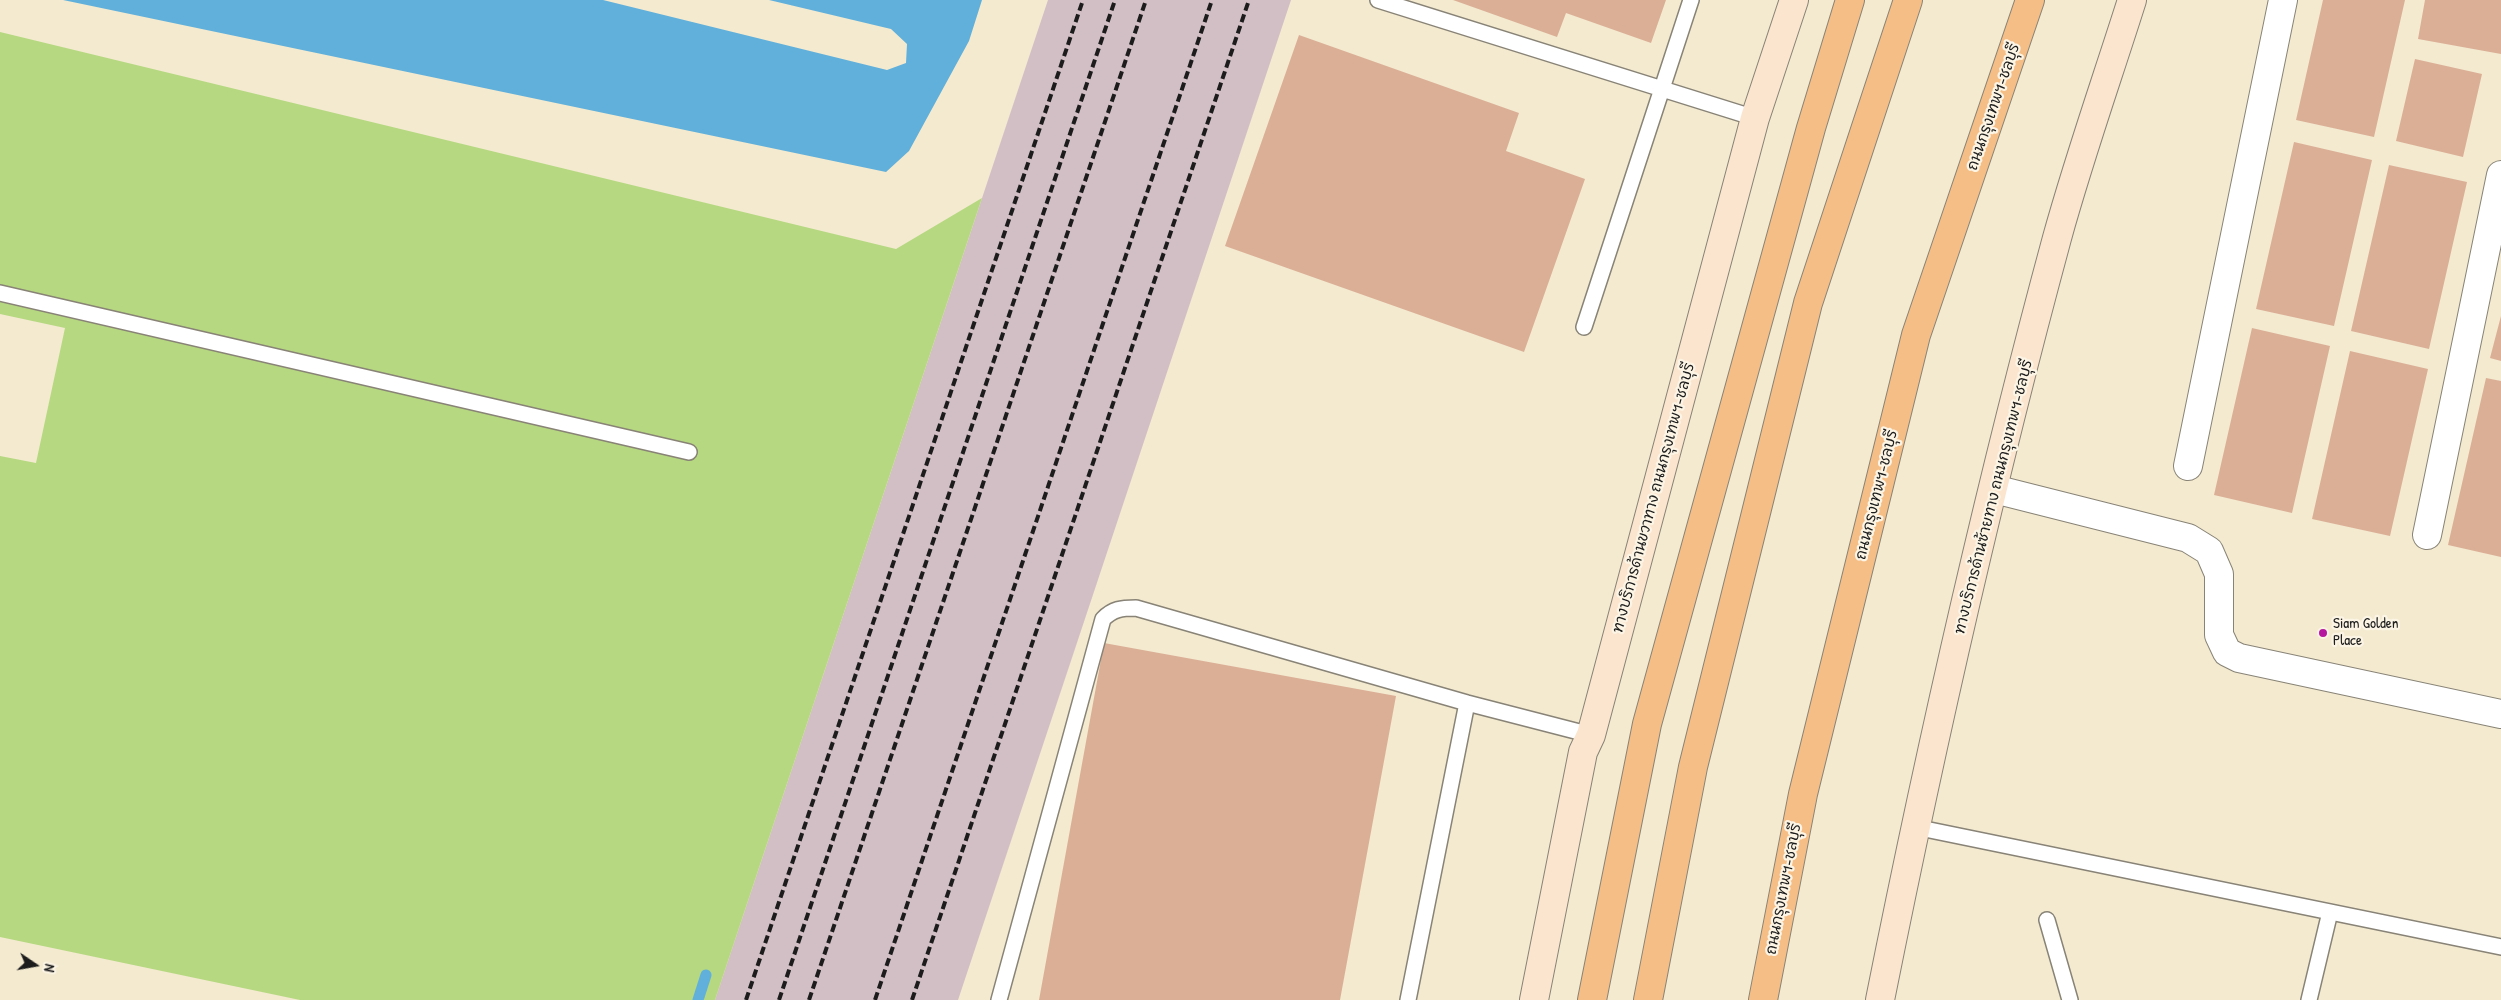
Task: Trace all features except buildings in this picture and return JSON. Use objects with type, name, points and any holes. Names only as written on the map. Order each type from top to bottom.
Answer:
[{"type":"highway","points":[[1592,1000],[1647,724],[1811,128],[1850,0]]},
{"type":"highway","points":[[1648,1000],[1693,768],[1808,303],[1908,0]]},
{"type":"highway","name":"ถนนกรุงเทพฯ-ชลบุรี","points":[[1763,1000],[1803,794],[1916,335],[2030,0]]},
{"type":"main road","name":"ทางบริการด้านขวาทาง ถนนกรุงเทพฯ-ชลบุรี","points":[[1534,1000],[1583,752],[1591,734],[1755,118],[1794,0]]},
{"type":"main road","name":"ทางบริการด้านซ้ายทาง ถนนกรุงเทพฯ-ชลบุรี","points":[[1880,1000],[1915,827],[1994,490],[2058,236],[2132,0]]},
{"type":"street","points":[[2188,466],[2283,0]]},
{"type":"street","points":[[2427,535],[2501,175]]},
{"type":"street","points":[[1994,490],[2188,538],[2209,551],[2220,574],[2219,635],[2227,652],[2239,658],[2501,714]]},
{"type":"lane","points":[[1378,0],[1755,118]]},
{"type":"lane","points":[[1584,327],[1691,0]]},
{"type":"lane","points":[[0,293],[689,452]]},
{"type":"lane","points":[[999,1000],[1103,619],[1111,612],[1120,608],[1136,608],[1467,703],[1591,734]]},
{"type":"lane","points":[[1408,1000],[1467,703]]},
{"type":"lane","points":[[1915,827],[2501,947]]},
{"type":"lane","points":[[2309,1000],[2330,912]]},
{"type":"lane","points":[[2047,920],[2070,1000]]},
{"type":"shaded area","points":[[1048,0],[1291,0],[958,1000],[715,1000]]},
{"type":"green space","points":[[0,32],[896,249],[982,198],[715,1000],[300,1000],[0,937],[0,456],[36,463],[65,328],[0,314]]},
{"type":"water","points":[[63,0],[603,0],[887,70],[906,63],[907,44],[891,29],[769,0],[982,0],[969,41],[909,151],[886,172]]},
{"type":"waterway","points":[[698,1000],[706,975]]},
{"type":"railway","points":[[746,1000],[1083,0]]},
{"type":"railway","points":[[779,1000],[1115,0]]},
{"type":"railway","points":[[809,1000],[1146,0]]},
{"type":"railway","points":[[875,1000],[1212,0]]},
{"type":"railway","points":[[912,1000],[1249,0]]},
{"type":"place","name":"Siam Golden Place","points":[[2323,633]]}]
